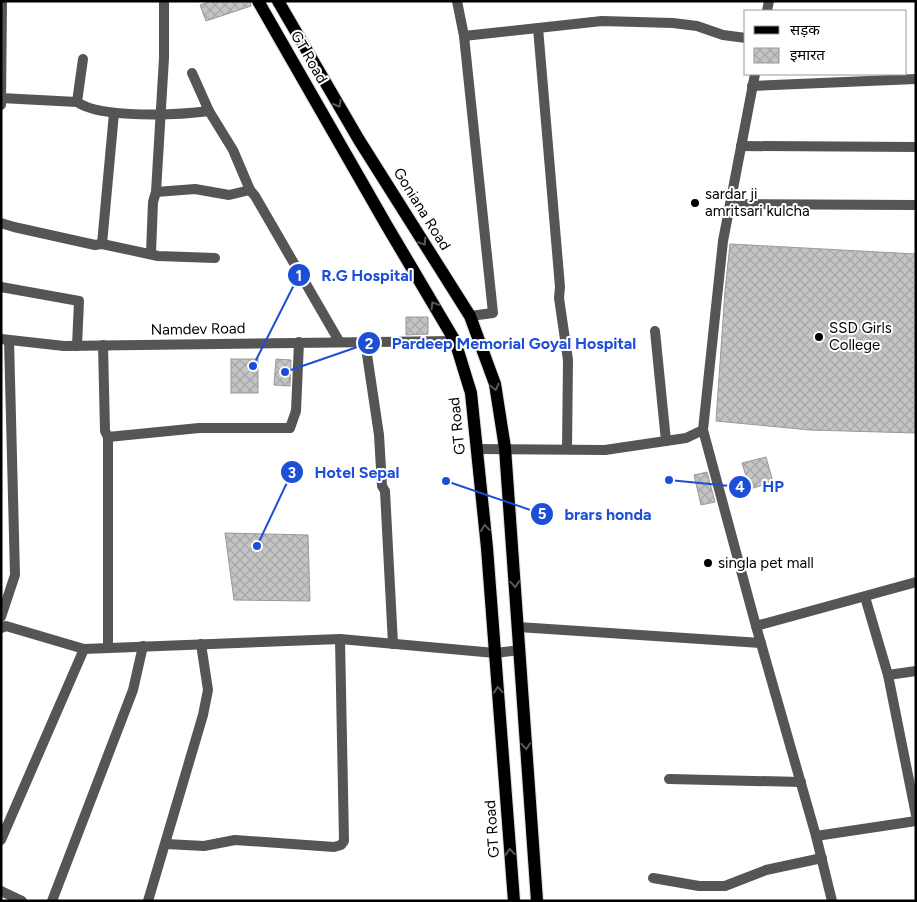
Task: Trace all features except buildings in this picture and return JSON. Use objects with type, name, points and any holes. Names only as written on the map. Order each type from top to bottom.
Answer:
[{"type":"main road","name":"GT Road","points":[[258,1],[455,341],[471,393],[487,548],[514,901]]},
{"type":"main road","name":"Goniana Road","points":[[278,1],[359,140],[470,316],[495,384],[505,448]]},
{"type":"main road","points":[[505,448],[537,901]]},
{"type":"street","points":[[1,105],[2,1]]},
{"type":"street","points":[[151,253],[164,58],[164,1]]},
{"type":"street","points":[[457,1],[464,36],[493,313],[470,316]]},
{"type":"street","points":[[464,36],[602,21],[673,22],[697,26],[723,35],[744,38]]},
{"type":"street","points":[[538,28],[559,277],[559,298],[568,360],[567,449]]},
{"type":"street","points":[[77,102],[83,59]]},
{"type":"street","points":[[192,73],[209,111],[233,150],[250,190],[339,341]]},
{"type":"street","points":[[755,75],[723,241],[703,430],[816,836],[832,901]]},
{"type":"street","points":[[752,86],[916,79]]},
{"type":"street","points":[[2,98],[77,102],[83,106],[114,113],[176,115],[209,111]]},
{"type":"street","points":[[102,244],[114,113]]},
{"type":"street","points":[[741,146],[916,147]]},
{"type":"street","points":[[156,192],[195,189],[229,195],[250,190]]},
{"type":"street","points":[[730,204],[916,205]]},
{"type":"street","points":[[1,223],[14,228],[96,245],[102,244],[151,253],[158,256],[215,258]]},
{"type":"street","points":[[1,287],[78,301],[77,346]]},
{"type":"street","points":[[655,331],[666,441]]},
{"type":"street","points":[[1,617],[15,575],[6,416],[5,339]]},
{"type":"street","name":"Namdev Road","points":[[5,339],[64,346],[455,341]]},
{"type":"street","points":[[365,341],[379,435],[382,486],[385,491],[393,644]]},
{"type":"street","points":[[108,437],[199,428],[290,428],[296,411],[299,342]]},
{"type":"street","points":[[103,345],[105,431],[108,437],[108,648]]},
{"type":"street","points":[[476,448],[605,450],[686,438],[703,430]]},
{"type":"street","points":[[756,626],[916,582]]},
{"type":"street","points":[[865,597],[888,675],[916,815]]},
{"type":"street","points":[[1,628],[6,626],[84,649],[340,639],[495,653],[520,650]]},
{"type":"street","points":[[518,627],[761,643]]},
{"type":"street","points":[[166,844],[204,846],[235,840],[341,845],[344,841],[340,639]]},
{"type":"street","points":[[148,901],[205,707],[208,690],[201,644]]},
{"type":"street","points":[[52,901],[133,690],[143,646]]},
{"type":"street","points":[[1,840],[84,649]]},
{"type":"street","points":[[888,675],[916,670]]},
{"type":"street","points":[[905,760],[916,758]]},
{"type":"street","points":[[670,779],[801,782]]},
{"type":"street","points":[[816,836],[916,821]]},
{"type":"street","points":[[654,878],[699,886],[725,886],[766,870],[822,858]]},
{"type":"street","points":[[1,891],[22,901]]},
{"type":"place","name":"sardar ji amritsari kulcha","points":[[695,203]]},
{"type":"place","name":"SSD Girls College","points":[[819,337]]},
{"type":"place","name":"R.G Hospital","points":[[253,366]]},
{"type":"place","name":"Pardeep Memorial Goyal Hospital","points":[[285,372]]},
{"type":"place","name":"HP","points":[[669,480]]},
{"type":"place","name":"brars honda","points":[[446,481]]},
{"type":"place","name":"Hotel Sepal","points":[[257,546]]},
{"type":"place","name":"singla pet mall","points":[[708,563]]}]
